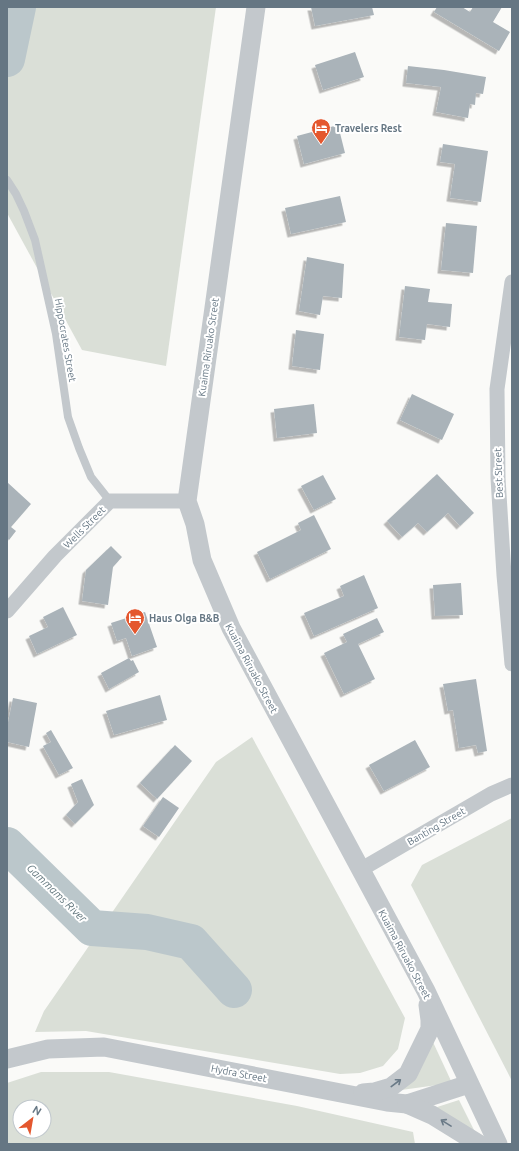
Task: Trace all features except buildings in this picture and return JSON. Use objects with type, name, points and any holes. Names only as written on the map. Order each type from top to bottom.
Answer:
[{"type":"street","name":"Kuaima Riruako Street","points":[[256,7],[187,501],[195,524],[202,560],[230,628],[426,992],[498,1144]]},
{"type":"street","name":"Best Street","points":[[512,282],[497,389],[497,404],[498,478],[504,575],[512,664]]},
{"type":"street","name":"Wells Street","points":[[7,611],[55,556],[110,501],[187,501]]},
{"type":"street","name":"Banting Street","points":[[360,870],[491,794],[512,784]]},
{"type":"street","points":[[345,1094],[374,1092],[391,1087],[408,1074],[430,1029],[426,992]]},
{"type":"street","name":"Hydra Street","points":[[7,1059],[48,1049],[104,1047],[387,1102],[407,1104],[470,1084]]},
{"type":"street","points":[[7,1049],[48,1049]]},
{"type":"street","points":[[407,1104],[432,1115],[479,1144]]},
{"type":"lane","name":"Hippocrates Street","points":[[7,180],[24,211],[35,240],[56,334],[68,417],[91,477],[110,501]]},
{"type":"shaded area","points":[[7,7],[216,7],[166,366],[82,350],[7,213]]},
{"type":"shaded area","points":[[252,737],[405,1018],[398,1049],[383,1066],[360,1073],[340,1074],[86,1031],[35,1032],[44,1011],[216,762]]},
{"type":"shaded area","points":[[512,818],[512,1081],[411,885],[422,865]]},
{"type":"shaded area","points":[[432,1040],[452,1083],[394,1091]]},
{"type":"shaded area","points":[[41,1072],[109,1072],[297,1106],[413,1132],[415,1144],[7,1144],[7,1083]]},
{"type":"shaded area","points":[[459,1100],[477,1136],[431,1109]]},
{"type":"waterway","name":"Gammams River","points":[[7,59],[18,7]]},
{"type":"waterway","name":"Gammams River","points":[[7,845],[92,928],[147,932],[191,942],[234,990]]},
{"type":"place","name":"Travelers Rest","points":[[321,145]]},
{"type":"place","name":"Haus Olga B&B","points":[[135,635]]}]
